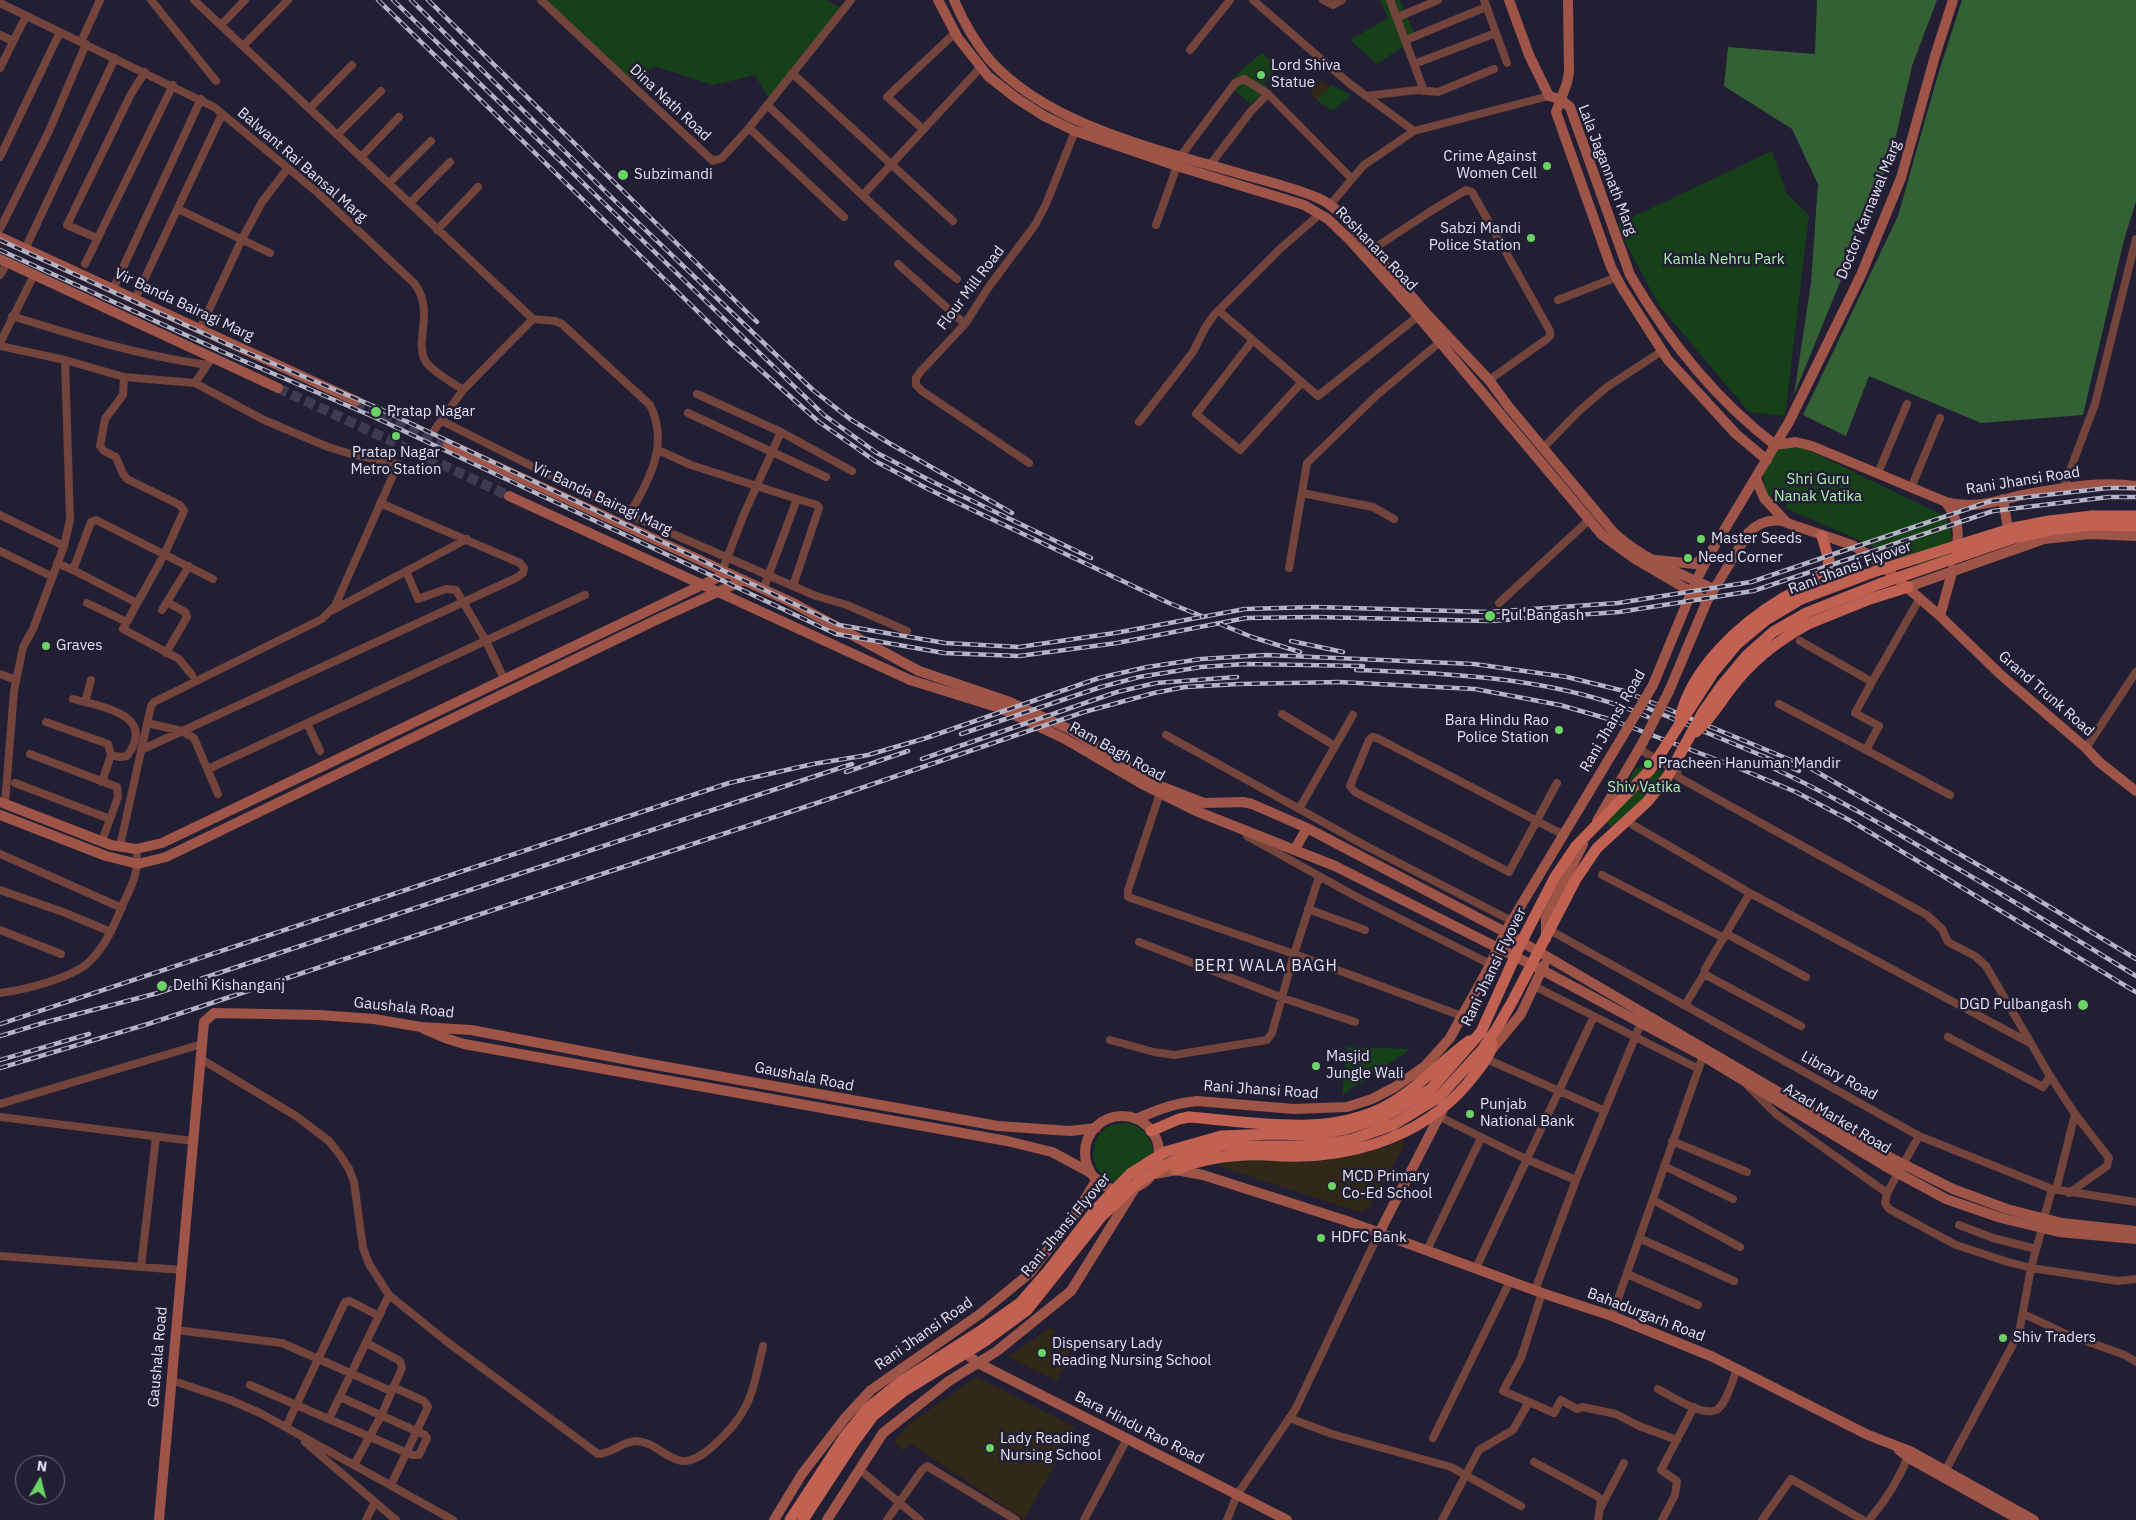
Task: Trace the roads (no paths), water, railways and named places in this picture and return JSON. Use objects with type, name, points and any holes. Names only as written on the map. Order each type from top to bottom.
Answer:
[{"type":"main road","name":"Roshanara Road","points":[[938,0],[955,33],[980,67],[1000,86],[1044,116],[1075,131],[1178,162],[1304,205],[1338,227],[1489,380],[1614,533],[1629,546],[1714,589]]},
{"type":"main road","name":"Roshanara Road","points":[[954,0],[977,43],[993,63],[1021,88],[1079,122],[1178,162],[1210,165],[1312,196],[1330,205],[1345,218],[1373,249],[1421,313],[1440,342],[1589,520],[1615,546],[1707,601]]},
{"type":"main road","points":[[1509,0],[1529,54],[1549,96],[1560,99],[1567,83],[1569,72],[1568,0]]},
{"type":"main road","name":"Doctor Karnawal Marg","points":[[1775,445],[1789,422],[1861,275],[1901,178],[1937,48],[1953,0]]},
{"type":"main road","name":"Lala Jagannath Marg","points":[[1767,460],[1736,434],[1697,394],[1662,351],[1622,288],[1556,112],[1560,99],[1570,107],[1605,208],[1634,281],[1683,354],[1712,388],[1746,422],[1775,445]]},
{"type":"main road","name":"Vir Banda Bairagi Marg","points":[[0,237],[356,401]]},
{"type":"main road","points":[[3,261],[210,361],[278,388]]},
{"type":"main road","points":[[1622,288],[1634,281]]},
{"type":"main road","points":[[1789,422],[1796,442]]},
{"type":"main road","name":"Rani Jhansi Road","points":[[1136,1119],[1164,1106],[1197,1101],[1294,1110],[1347,1107],[1372,1099],[1395,1087],[1425,1066],[1450,1038],[1505,932],[1653,685],[1690,592],[1711,552],[1775,445],[1796,442],[1828,452],[1946,502],[1965,506],[2095,485],[2123,484],[2136,486]]},
{"type":"main road","name":"Vir Banda Bairagi Marg","points":[[448,444],[744,580]]},
{"type":"main road","name":"Grand Trunk Road","points":[[1756,479],[1764,498],[1788,523],[1852,545],[1872,557],[1908,587],[2001,675],[2086,748],[2099,762],[2136,791]]},
{"type":"main road","points":[[509,496],[717,592]]},
{"type":"main road","points":[[2003,499],[2013,551]]},
{"type":"main road","points":[[1940,616],[1952,572],[1959,529],[1955,516],[1946,502]]},
{"type":"main road","name":"Rani Jhansi Flyover","points":[[790,1520],[845,1436],[868,1408],[899,1383],[1020,1303],[1048,1271],[1095,1210],[1130,1174],[1165,1152],[1221,1136],[1311,1135],[1346,1130],[1386,1116],[1431,1089],[1481,1032],[1522,941],[1555,877],[1589,831],[1650,770],[1712,673],[1737,644],[1766,620],[1802,599],[1873,572],[2014,528],[2049,521],[2092,516],[2136,516]]},
{"type":"main road","points":[[1176,1170],[1203,1175],[1379,1233],[1440,1113],[1521,1014],[1547,958],[1546,918],[1575,858],[1641,745],[1669,691],[1707,601],[1748,533],[1756,525],[1771,520],[1788,523]]},
{"type":"main road","name":"Rani Jhansi Flyover","points":[[803,1520],[854,1442],[874,1416],[904,1391],[985,1341],[1027,1310],[1101,1217],[1138,1182],[1171,1162],[1222,1146],[1312,1146],[1350,1140],[1393,1125],[1439,1097],[1482,1050],[1497,1028],[1576,878],[1597,848],[1647,802],[1668,776],[1703,712],[1722,685],[1748,655],[1773,632],[1806,613],[1878,584],[2014,538],[2050,530],[2091,525],[2136,526]]},
{"type":"main road","points":[[1688,739],[1712,718],[1740,678],[1773,644],[1826,615],[2044,540],[2090,534],[2136,536]]},
{"type":"main road","points":[[1678,726],[1683,704],[1707,665],[1746,624],[1762,610],[1827,571],[1829,562],[1822,536]]},
{"type":"main road","points":[[1654,560],[1695,564],[1711,552]]},
{"type":"main road","points":[[2,803],[120,846],[136,849],[162,843],[701,585],[724,572]]},
{"type":"main road","points":[[0,815],[106,856],[138,864],[166,857],[744,580]]},
{"type":"main road","name":"Ram Bagh Road","points":[[744,580],[791,602],[919,671],[970,690],[1010,702],[1071,730],[1160,786],[1204,803],[1243,802],[1252,804],[1307,828],[1505,932]]},
{"type":"main road","name":"Ram Bagh Road","points":[[717,592],[910,680],[1000,708],[1065,739],[1160,793],[1196,811],[1335,866],[1542,970]]},
{"type":"main road","points":[[502,680],[505,693]]},
{"type":"main road","points":[[1196,811],[1204,803]]},
{"type":"main road","points":[[1295,850],[1307,828]]},
{"type":"main road","name":"Azad Market Road","points":[[1505,932],[1901,1168],[1946,1200],[2001,1218],[2136,1231]]},
{"type":"main road","name":"Azad Market Road","points":[[1542,970],[1702,1056],[1745,1082],[1901,1168]]},
{"type":"main road","name":"Gaushala Road","points":[[159,1520],[204,1022],[208,1016],[222,1012],[320,1015],[374,1019],[421,1027],[471,1030],[998,1126],[1070,1131],[1096,1128]]},
{"type":"main road","points":[[421,1027],[464,1044],[1034,1147],[1052,1152],[1114,1189],[1126,1190],[1135,1187],[1148,1180],[1152,1175],[1159,1158],[1159,1146],[1151,1131],[1136,1119],[1124,1116],[1112,1117],[1101,1123],[1087,1142],[1085,1154],[1088,1166],[1094,1176]]},
{"type":"main road","points":[[1152,1175],[1231,1155],[1308,1156],[1367,1147],[1414,1126],[1446,1105],[1470,1080],[1491,1050],[1497,1028]]},
{"type":"main road","points":[[1151,1131],[1179,1119],[1189,1117],[1300,1126],[1352,1119],[1388,1105],[1433,1072],[1452,1053],[1481,1032]]},
{"type":"main road","points":[[1425,1066],[1440,1113]]},
{"type":"main road","name":"Rani Jhansi Road","points":[[774,1520],[802,1474],[844,1418],[871,1390],[946,1339],[1030,1274],[1076,1212],[1094,1176]]},
{"type":"main road","points":[[827,1520],[859,1469],[883,1434],[893,1423],[949,1381],[997,1351],[1071,1291],[1135,1187]]},
{"type":"main road","name":"Azad Market Road","points":[[2043,1223],[2059,1232],[2136,1239]]},
{"type":"main road","name":"Bahadurgarh Road","points":[[1379,1233],[1538,1292],[1612,1316],[1713,1357],[1868,1435],[1894,1446],[2034,1520]]},
{"type":"main road","name":"Bara Hindu Rao Road","points":[[946,1339],[978,1362],[1287,1520]]},
{"type":"main road","name":"Bahadurgarh Road","points":[[1944,1473],[2020,1520]]},
{"type":"street","points":[[0,229],[49,131],[100,0]]},
{"type":"street","points":[[151,0],[216,81]]},
{"type":"street","points":[[221,25],[245,0]]},
{"type":"street","points":[[243,46],[288,0]]},
{"type":"street","name":"Dina Nath Road","points":[[541,0],[713,161],[722,158],[749,128],[852,0]]},
{"type":"street","points":[[1190,50],[1230,0]]},
{"type":"street","points":[[1253,0],[1366,96],[1414,130]]},
{"type":"street","points":[[1323,0],[1333,5],[1342,0]]},
{"type":"street","points":[[1390,0],[1424,90]]},
{"type":"street","points":[[1398,18],[1438,0]]},
{"type":"street","points":[[199,2],[243,46],[533,319],[555,321],[562,324],[650,405],[656,416],[658,450],[655,463],[624,525]]},
{"type":"street","name":"Balwant Rai Bansal Marg","points":[[4,3],[26,16],[214,106],[318,193],[420,290],[425,304],[423,350],[425,360],[463,390]]},
{"type":"street","points":[[1406,40],[1485,3],[1507,63]]},
{"type":"street","points":[[1,62],[26,16]]},
{"type":"street","points":[[0,156],[60,32]]},
{"type":"street","points":[[924,129],[887,97],[955,33]]},
{"type":"street","points":[[1414,64],[1496,33]]},
{"type":"street","points":[[0,34],[13,41]]},
{"type":"street","points":[[25,249],[115,58]]},
{"type":"street","points":[[310,108],[352,65]]},
{"type":"street","points":[[864,196],[980,67]]},
{"type":"street","points":[[1366,96],[1424,90],[1438,92],[1494,69]]},
{"type":"street","points":[[98,238],[67,225],[131,94],[145,72]]},
{"type":"street","points":[[792,73],[953,221]]},
{"type":"street","points":[[1156,225],[1178,162],[1239,80],[1248,80],[1268,94],[1350,178]]},
{"type":"street","points":[[85,264],[173,85]]},
{"type":"street","points":[[338,134],[381,90]]},
{"type":"street","points":[[1210,165],[1251,111],[1268,94]]},
{"type":"street","points":[[1330,205],[1350,178],[1379,152],[1414,130],[1549,96]]},
{"type":"street","points":[[112,288],[201,99]]},
{"type":"street","points":[[767,105],[912,242],[956,279]]},
{"type":"street","points":[[135,299],[222,114]]},
{"type":"street","points":[[361,157],[399,117]]},
{"type":"street","points":[[749,128],[844,217]]},
{"type":"street","name":"Flour Mill Road","points":[[1029,463],[916,385],[916,378],[965,324],[988,288],[1042,214],[1075,131]]},
{"type":"street","points":[[389,183],[430,141]]},
{"type":"street","points":[[410,203],[450,162]]},
{"type":"street","points":[[200,329],[242,239],[262,202],[288,168]]},
{"type":"street","points":[[437,230],[478,187]]},
{"type":"street","points":[[1373,249],[1459,194],[1466,190],[1472,192],[1550,331],[1550,336],[1547,339],[1489,380]]},
{"type":"street","points":[[178,209],[270,253]]},
{"type":"street","points":[[1139,422],[1192,352],[1205,328],[1218,311],[1281,248],[1320,214]]},
{"type":"street","points":[[2063,489],[2095,404],[2136,239]]},
{"type":"street","points":[[0,275],[3,261]]},
{"type":"street","points":[[898,264],[965,324]]},
{"type":"street","points":[[34,275],[12,316],[0,344],[124,377],[195,382],[264,420],[328,447],[398,464],[335,606],[322,619],[154,702],[150,706],[120,846]]},
{"type":"street","points":[[1558,300],[1617,278]]},
{"type":"street","points":[[1218,311],[1318,396],[1421,313]]},
{"type":"street","points":[[12,316],[109,346],[169,359],[210,361]]},
{"type":"street","points":[[433,432],[463,390],[533,319]]},
{"type":"street","points":[[1252,340],[1196,414],[1240,450],[1302,382]]},
{"type":"street","points":[[1289,568],[1308,462],[1377,395],[1440,342]]},
{"type":"street","points":[[1543,448],[1579,411],[1607,387],[1662,351]]},
{"type":"street","points":[[2,803],[16,680],[23,646],[33,629],[51,576],[64,546],[70,520],[65,360]]},
{"type":"street","points":[[195,382],[210,361]]},
{"type":"street","points":[[124,377],[123,395],[105,419],[100,446],[104,451],[116,456],[127,479],[183,506],[184,512],[165,553],[123,629],[182,662],[192,675]]},
{"type":"street","points":[[696,394],[781,432],[852,471]]},
{"type":"street","points":[[1878,473],[1907,404]]},
{"type":"street","points":[[688,413],[826,477]]},
{"type":"street","points":[[1911,488],[1940,418]]},
{"type":"street","points":[[442,421],[629,515],[825,600],[847,605],[907,631]]},
{"type":"street","points":[[724,572],[727,558],[781,432]]},
{"type":"street","points":[[658,450],[691,465],[817,505],[820,508],[793,586]]},
{"type":"street","points":[[1302,493],[1373,507],[1394,519]]},
{"type":"street","points":[[763,590],[797,499]]},
{"type":"street","points":[[141,750],[516,578],[523,573],[524,568],[520,563],[380,502]]},
{"type":"street","points":[[0,515],[64,546]]},
{"type":"street","points":[[73,570],[93,520],[165,553],[213,579]]},
{"type":"street","points":[[1499,603],[1589,520]]},
{"type":"street","points":[[329,612],[466,539]]},
{"type":"street","points":[[0,551],[51,576]]},
{"type":"street","points":[[57,563],[137,603]]},
{"type":"street","points":[[162,610],[190,566]]},
{"type":"street","points":[[406,571],[418,599],[450,588],[456,590],[486,641],[502,680]]},
{"type":"street","points":[[208,768],[585,595]]},
{"type":"street","points":[[1866,750],[1879,726],[1855,713],[1920,598]]},
{"type":"street","points":[[166,653],[187,617],[185,612],[167,602]]},
{"type":"street","points":[[87,603],[127,622]]},
{"type":"street","points":[[1800,641],[1872,682]]},
{"type":"street","points":[[2086,748],[2136,672]]},
{"type":"street","points":[[0,674],[16,680]]},
{"type":"street","points":[[85,702],[92,680]]},
{"type":"street","points":[[73,699],[128,717],[135,725],[137,734],[132,749],[127,756],[111,755]]},
{"type":"street","points":[[1779,704],[1950,794]]},
{"type":"street","points":[[1282,714],[1335,746]]},
{"type":"street","points":[[1299,809],[1353,715]]},
{"type":"street","points":[[46,722],[108,744],[111,755],[102,782]]},
{"type":"street","points":[[147,723],[182,731],[194,738],[218,794]]},
{"type":"street","points":[[307,723],[320,751]]},
{"type":"street","points":[[1166,735],[1299,809],[1512,921]]},
{"type":"street","points":[[1557,783],[1535,820],[1509,872],[1355,792],[1350,786],[1370,740],[1372,737],[1377,738],[1535,820],[1564,835]]},
{"type":"street","points":[[1641,745],[1677,771],[1678,777],[1933,919],[1942,929],[1948,942],[1975,956],[1986,966],[2028,1042],[2075,1114],[2109,1161],[2107,1166],[2069,1193]]},
{"type":"street","points":[[30,754],[117,787],[119,791],[102,841]]},
{"type":"street","points":[[15,783],[110,819]]},
{"type":"street","points":[[1160,793],[1128,890],[1128,898],[1294,954],[1462,1016]]},
{"type":"street","points":[[1222,821],[1319,877],[1490,964]]},
{"type":"street","points":[[1633,825],[1750,893],[2028,1042]]},
{"type":"street","points":[[0,993],[37,985],[80,968],[96,954],[122,908],[138,864],[136,849]]},
{"type":"street","points":[[0,854],[122,908]]},
{"type":"street","points":[[1602,875],[1806,977]]},
{"type":"street","points":[[1110,1040],[1154,1052],[1174,1055],[1262,1042],[1272,1033],[1294,954],[1319,877]]},
{"type":"street","points":[[0,890],[63,912],[110,932]]},
{"type":"street","points":[[1685,1005],[1750,893]]},
{"type":"street","points":[[1308,909],[1365,930]]},
{"type":"street","name":"Library Road","points":[[1546,928],[1919,1136],[2054,1190],[2136,1202]]},
{"type":"street","points":[[0,930],[61,954]]},
{"type":"street","points":[[1139,942],[1283,998],[1355,1022]]},
{"type":"street","points":[[1704,974],[1801,1026]]},
{"type":"street","points":[[1534,986],[1697,1068]]},
{"type":"street","points":[[1476,1268],[1594,1016]]},
{"type":"street","points":[[1641,1023],[1576,1180],[1538,1292],[1520,1358],[1504,1391],[1554,1413],[1561,1400],[1577,1409],[1582,1407],[1616,1414],[1624,1420],[1677,1440]]},
{"type":"street","points":[[1948,1037],[2043,1087],[2050,1076]]},
{"type":"street","points":[[0,1104],[202,1044]]},
{"type":"street","points":[[1612,1316],[1702,1056]]},
{"type":"street","points":[[1484,1058],[1605,1111]]},
{"type":"street","points":[[201,1059],[296,1116],[329,1141],[349,1169],[354,1182],[363,1248],[369,1264],[389,1295],[446,1341],[598,1454],[606,1453],[623,1444],[638,1441],[650,1445],[674,1459],[686,1461],[699,1456],[732,1429],[745,1409],[753,1390],[763,1346]]},
{"type":"street","points":[[1745,1082],[1776,1114],[1887,1192]]},
{"type":"street","points":[[1440,1113],[1481,1138],[1576,1180]]},
{"type":"street","points":[[1944,1473],[2020,1333],[2036,1249],[2075,1114]]},
{"type":"street","points":[[0,1117],[193,1141]]},
{"type":"street","points":[[141,1267],[156,1136]]},
{"type":"street","points":[[1919,1136],[1887,1192],[1886,1208],[1936,1236],[1988,1256],[2032,1268],[2118,1281],[2136,1279]]},
{"type":"street","points":[[1427,1250],[1481,1138]]},
{"type":"street","points":[[1672,1141],[1747,1172]]},
{"type":"street","points":[[1664,1166],[1733,1199]]},
{"type":"street","points":[[1653,1200],[1740,1247]]},
{"type":"street","points":[[1959,1225],[1993,1238],[2036,1249]]},
{"type":"street","points":[[1227,1520],[1237,1495],[1295,1410],[1379,1233]]},
{"type":"street","points":[[1639,1238],[1734,1281]]},
{"type":"street","points":[[0,1256],[181,1270]]},
{"type":"street","points":[[1627,1274],[1698,1305]]},
{"type":"street","points":[[1432,1438],[1510,1281]]},
{"type":"street","points":[[329,1419],[389,1295]]},
{"type":"street","points":[[286,1427],[345,1302],[350,1302],[379,1316]]},
{"type":"street","points":[[2024,1314],[2066,1334],[2124,1355],[2136,1362]]},
{"type":"street","points":[[176,1330],[272,1340],[427,1404],[427,1411],[391,1485]]},
{"type":"street","points":[[354,1465],[380,1416],[402,1364],[400,1361],[367,1343]]},
{"type":"street","points":[[1658,1389],[1708,1413],[1717,1410],[1724,1400],[1738,1369]]},
{"type":"street","points":[[171,1380],[246,1407],[286,1427],[453,1520]]},
{"type":"street","points":[[250,1385],[406,1453],[416,1457],[419,1455],[427,1438],[425,1435],[340,1397]]},
{"type":"street","points":[[1442,1520],[1479,1450],[1513,1430],[1529,1402]]},
{"type":"street","points":[[1662,1520],[1675,1495],[1677,1480],[1662,1470],[1694,1407]]},
{"type":"street","points":[[1289,1418],[1332,1434],[1439,1462],[1466,1474],[1520,1506]]},
{"type":"street","points":[[294,1432],[396,1520]]},
{"type":"street","points":[[1084,1520],[1127,1439]]},
{"type":"street","points":[[1868,1520],[1892,1491],[1909,1454]]},
{"type":"street","points":[[1534,1462],[1597,1496],[1601,1500],[1598,1520]]},
{"type":"street","points":[[1601,1507],[1624,1463]]},
{"type":"street","points":[[887,1520],[922,1470],[927,1466],[1016,1520]]},
{"type":"street","points":[[859,1469],[920,1520]]},
{"type":"street","points":[[1762,1520],[1791,1479],[1863,1520]]},
{"type":"street","points":[[366,1520],[375,1502]]},
{"type":"tunnel","points":[[278,388],[509,496]]},
{"type":"tunnel","points":[[356,401],[448,444]]},
{"type":"railway","points":[[378,0],[730,343],[819,422],[875,461],[928,489],[1169,603],[1204,617]]},
{"type":"railway","points":[[393,0],[824,415],[877,453],[1091,558]]},
{"type":"railway","points":[[411,0],[609,195],[813,390],[850,419],[1012,513]]},
{"type":"railway","points":[[428,0],[757,322]]},
{"type":"railway","points":[[0,240],[227,344],[378,408],[839,625],[945,643],[1019,647],[1115,633],[1245,609],[1315,607],[1489,612],[1618,603],[1751,582],[1991,501],[2108,488],[2136,488]]},
{"type":"railway","points":[[0,250],[223,352],[374,417],[836,634],[944,653],[1019,656],[1117,643],[1246,618],[1315,617],[1490,621],[1619,612],[1753,591],[1993,511],[2109,497],[2136,497]]},
{"type":"railway","points":[[1220,624],[1252,637],[1300,652]]},
{"type":"railway","points":[[1291,641],[1343,652]]},
{"type":"railway","points":[[0,1024],[729,783],[813,764],[868,755],[926,738],[1099,678],[1147,667],[1201,659],[1266,655],[1474,664],[1567,677],[1624,691],[1810,768],[2020,889],[2136,959]]},
{"type":"railway","points":[[961,734],[1101,687],[1139,677],[1201,667],[1245,664],[1363,666]]},
{"type":"railway","points":[[1356,670],[1430,673],[1505,680],[1578,693],[1648,717]]},
{"type":"railway","points":[[922,759],[1117,692],[1156,683],[1237,677]]},
{"type":"railway","points":[[0,1068],[148,1024],[829,799],[1084,712],[1154,693],[1185,687],[1239,684],[1339,682],[1475,689],[1560,705],[1612,720],[1796,792],[1851,821],[2136,992]]},
{"type":"railway","points":[[1640,705],[1799,771]]},
{"type":"railway","points":[[846,772],[908,751]]},
{"type":"railway","points":[[0,1036],[158,993],[852,764]]},
{"type":"railway","points":[[1764,764],[1828,795],[1890,829],[2136,976]]},
{"type":"railway","points":[[0,1060],[89,1034]]},
{"type":"place","name":"Lord Shiva Statue","points":[[1261,75]]},
{"type":"place","name":"Crime Against Women Cell","points":[[1547,166]]},
{"type":"place","name":"Subzimandi","points":[[623,175]]},
{"type":"place","name":"Sabzi Mandi Police Station","points":[[1531,238]]},
{"type":"place","name":"Pratap Nagar","points":[[376,412]]},
{"type":"place","name":"Pratap Nagar Metro Station","points":[[396,436]]},
{"type":"place","name":"Master Seeds","points":[[1701,539]]},
{"type":"place","name":"Need Corner","points":[[1688,558]]},
{"type":"place","name":"Pul Bangash","points":[[1490,616]]},
{"type":"place","name":"Graves","points":[[46,646]]},
{"type":"place","name":"Bara Hindu Rao Police Station","points":[[1559,730]]},
{"type":"place","name":"Pracheen Hanuman Mandir","points":[[1648,764]]},
{"type":"place","name":"Delhi Kishanganj","points":[[162,986]]},
{"type":"place","name":"DGD Pulbangash","points":[[2083,1005]]},
{"type":"place","name":"Masjid Jungle Wali","points":[[1316,1066]]},
{"type":"place","name":"Punjab National Bank","points":[[1470,1114]]},
{"type":"place","name":"MCD Primary Co-Ed School","points":[[1332,1186]]},
{"type":"place","name":"HDFC Bank","points":[[1321,1238]]},
{"type":"place","name":"Shiv Traders","points":[[2003,1338]]},
{"type":"place","name":"Dispensary Lady Reading Nursing School","points":[[1042,1353]]},
{"type":"place","name":"Lady Reading Nursing School","points":[[990,1448]]},
{"type":"district","name":"BERI WALA BAGH","points":[[1266,966]]},
{"type":"park label","name":"Kamla Nehru Park","points":[[1724,260]]},
{"type":"park label","name":"Shri Guru Nanak Vatika","points":[[1818,488]]},
{"type":"park label","name":"Shiv Vatika","points":[[1644,788]]}]
